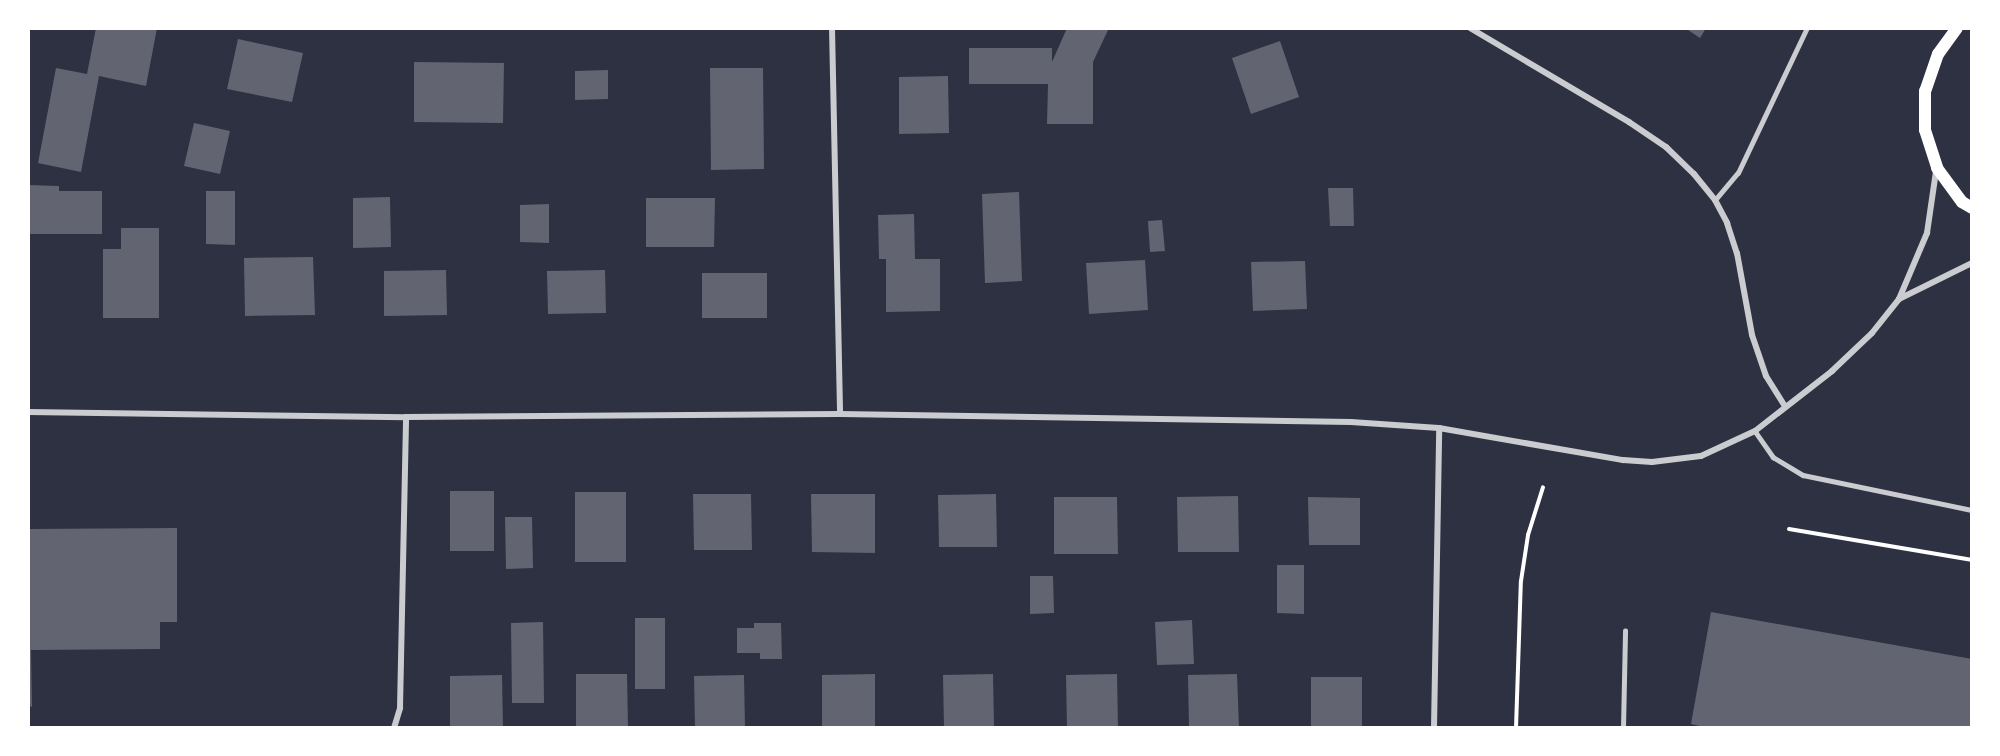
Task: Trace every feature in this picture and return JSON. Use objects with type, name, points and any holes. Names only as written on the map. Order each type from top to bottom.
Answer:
[{"type":"main road","points":[[1957,28],[1938,54],[1925,91],[1925,130],[1937,168],[1962,202],[1971,208]]},
{"type":"street","points":[[832,28],[840,414]]},
{"type":"street","points":[[1470,28],[1666,147],[1694,174],[1715,201],[1727,223],[1737,253],[1752,335],[1766,376],[1785,407]]},
{"type":"street","points":[[28,411],[405,417],[840,414],[1351,422],[1439,428],[1623,460],[1652,462],[1701,456],[1755,432],[1848,356],[1872,333],[1899,299],[1927,233],[1937,168]]},
{"type":"street","points":[[1899,299],[1971,263]]},
{"type":"street","points":[[394,728],[400,708],[405,417]]},
{"type":"street","points":[[1434,728],[1439,428]]},
{"type":"lane","points":[[1715,201],[1738,173],[1807,28]]},
{"type":"lane","points":[[1755,432],[1773,457],[1803,475],[1971,510]]},
{"type":"lane","points":[[1623,728],[1625,631]]},
{"type":"path","points":[[1516,728],[1521,581],[1528,535],[1543,487]]},
{"type":"path","points":[[1789,529],[1971,560]]},
{"type":"building","points":[[96,28],[157,28],[146,86],[99,76],[81,172],[38,163],[56,68],[87,74]]},
{"type":"building","points":[[1067,28],[1109,28],[1093,62],[1093,124],[1047,124],[1048,84],[969,84],[969,48],[1052,48],[1052,62]]},
{"type":"building","points":[[1685,28],[1706,28],[1700,38]]},
{"type":"building","points":[[238,39],[303,53],[292,102],[227,89]]},
{"type":"building","points":[[1280,41],[1299,97],[1251,114],[1232,58]]},
{"type":"building","points":[[414,62],[504,63],[503,123],[414,122]]},
{"type":"building","points":[[710,68],[763,68],[764,169],[711,170]]},
{"type":"building","points":[[608,70],[608,99],[575,100],[575,71]]},
{"type":"building","points":[[948,76],[949,133],[899,134],[899,77]]},
{"type":"building","points":[[194,123],[230,131],[220,174],[184,166]]},
{"type":"building","points":[[28,185],[59,186],[59,191],[102,191],[102,234],[28,234]]},
{"type":"building","points":[[1328,188],[1353,188],[1354,226],[1330,226]]},
{"type":"building","points":[[206,191],[235,191],[235,245],[206,244]]},
{"type":"building","points":[[1019,192],[1022,281],[985,283],[982,194]]},
{"type":"building","points":[[390,197],[391,247],[353,248],[353,198]]},
{"type":"building","points":[[646,198],[715,198],[714,247],[646,247]]},
{"type":"building","points":[[549,204],[549,243],[520,242],[520,205]]},
{"type":"building","points":[[914,214],[915,259],[940,259],[940,311],[886,312],[886,259],[879,259],[878,215]]},
{"type":"building","points":[[1162,220],[1165,251],[1150,252],[1148,221]]},
{"type":"building","points":[[121,228],[159,228],[159,318],[103,318],[103,249],[121,249]]},
{"type":"building","points":[[313,257],[315,315],[245,316],[244,258]]},
{"type":"building","points":[[1145,260],[1148,310],[1089,314],[1086,263]]},
{"type":"building","points":[[1305,261],[1307,309],[1253,311],[1251,262]]},
{"type":"building","points":[[446,270],[447,315],[384,316],[384,271]]},
{"type":"building","points":[[605,270],[606,313],[548,314],[547,271]]},
{"type":"building","points":[[702,273],[767,273],[767,318],[702,318]]},
{"type":"building","points":[[450,491],[494,491],[494,551],[450,551]]},
{"type":"building","points":[[575,492],[626,492],[626,562],[575,562]]},
{"type":"building","points":[[693,494],[751,494],[752,550],[694,550]]},
{"type":"building","points":[[811,494],[875,494],[875,553],[812,552]]},
{"type":"building","points":[[996,494],[997,547],[939,547],[938,495]]},
{"type":"building","points":[[1238,496],[1239,552],[1178,552],[1177,497]]},
{"type":"building","points":[[1054,497],[1117,497],[1118,554],[1054,554]]},
{"type":"building","points":[[1308,497],[1360,498],[1360,545],[1309,545]]},
{"type":"building","points":[[505,517],[532,517],[533,568],[506,569]]},
{"type":"building","points":[[177,528],[177,622],[160,622],[160,649],[31,650],[32,707],[28,705],[28,529]]},
{"type":"building","points":[[1277,565],[1304,565],[1304,614],[1277,613]]},
{"type":"building","points":[[1030,576],[1053,576],[1054,613],[1030,614]]},
{"type":"building","points":[[1711,612],[1972,659],[1972,728],[1708,728],[1691,724]]},
{"type":"building","points":[[635,618],[665,618],[665,689],[635,689]]},
{"type":"building","points":[[1192,620],[1194,664],[1157,665],[1155,622]]},
{"type":"building","points":[[543,622],[544,703],[512,703],[511,623]]},
{"type":"building","points":[[754,623],[781,623],[782,659],[760,659],[760,653],[737,653],[737,628],[754,628]]},
{"type":"building","points":[[576,674],[627,674],[628,728],[576,728]]},
{"type":"building","points":[[875,674],[875,728],[822,728],[822,675]]},
{"type":"building","points":[[993,674],[994,727],[944,728],[943,675]]},
{"type":"building","points":[[1117,674],[1118,728],[1067,728],[1066,675]]},
{"type":"building","points":[[1237,674],[1239,728],[1189,728],[1188,675]]},
{"type":"building","points":[[502,675],[503,728],[450,728],[450,676]]},
{"type":"building","points":[[744,675],[745,728],[695,728],[694,676]]},
{"type":"building","points":[[1311,677],[1362,677],[1362,728],[1311,728]]}]
